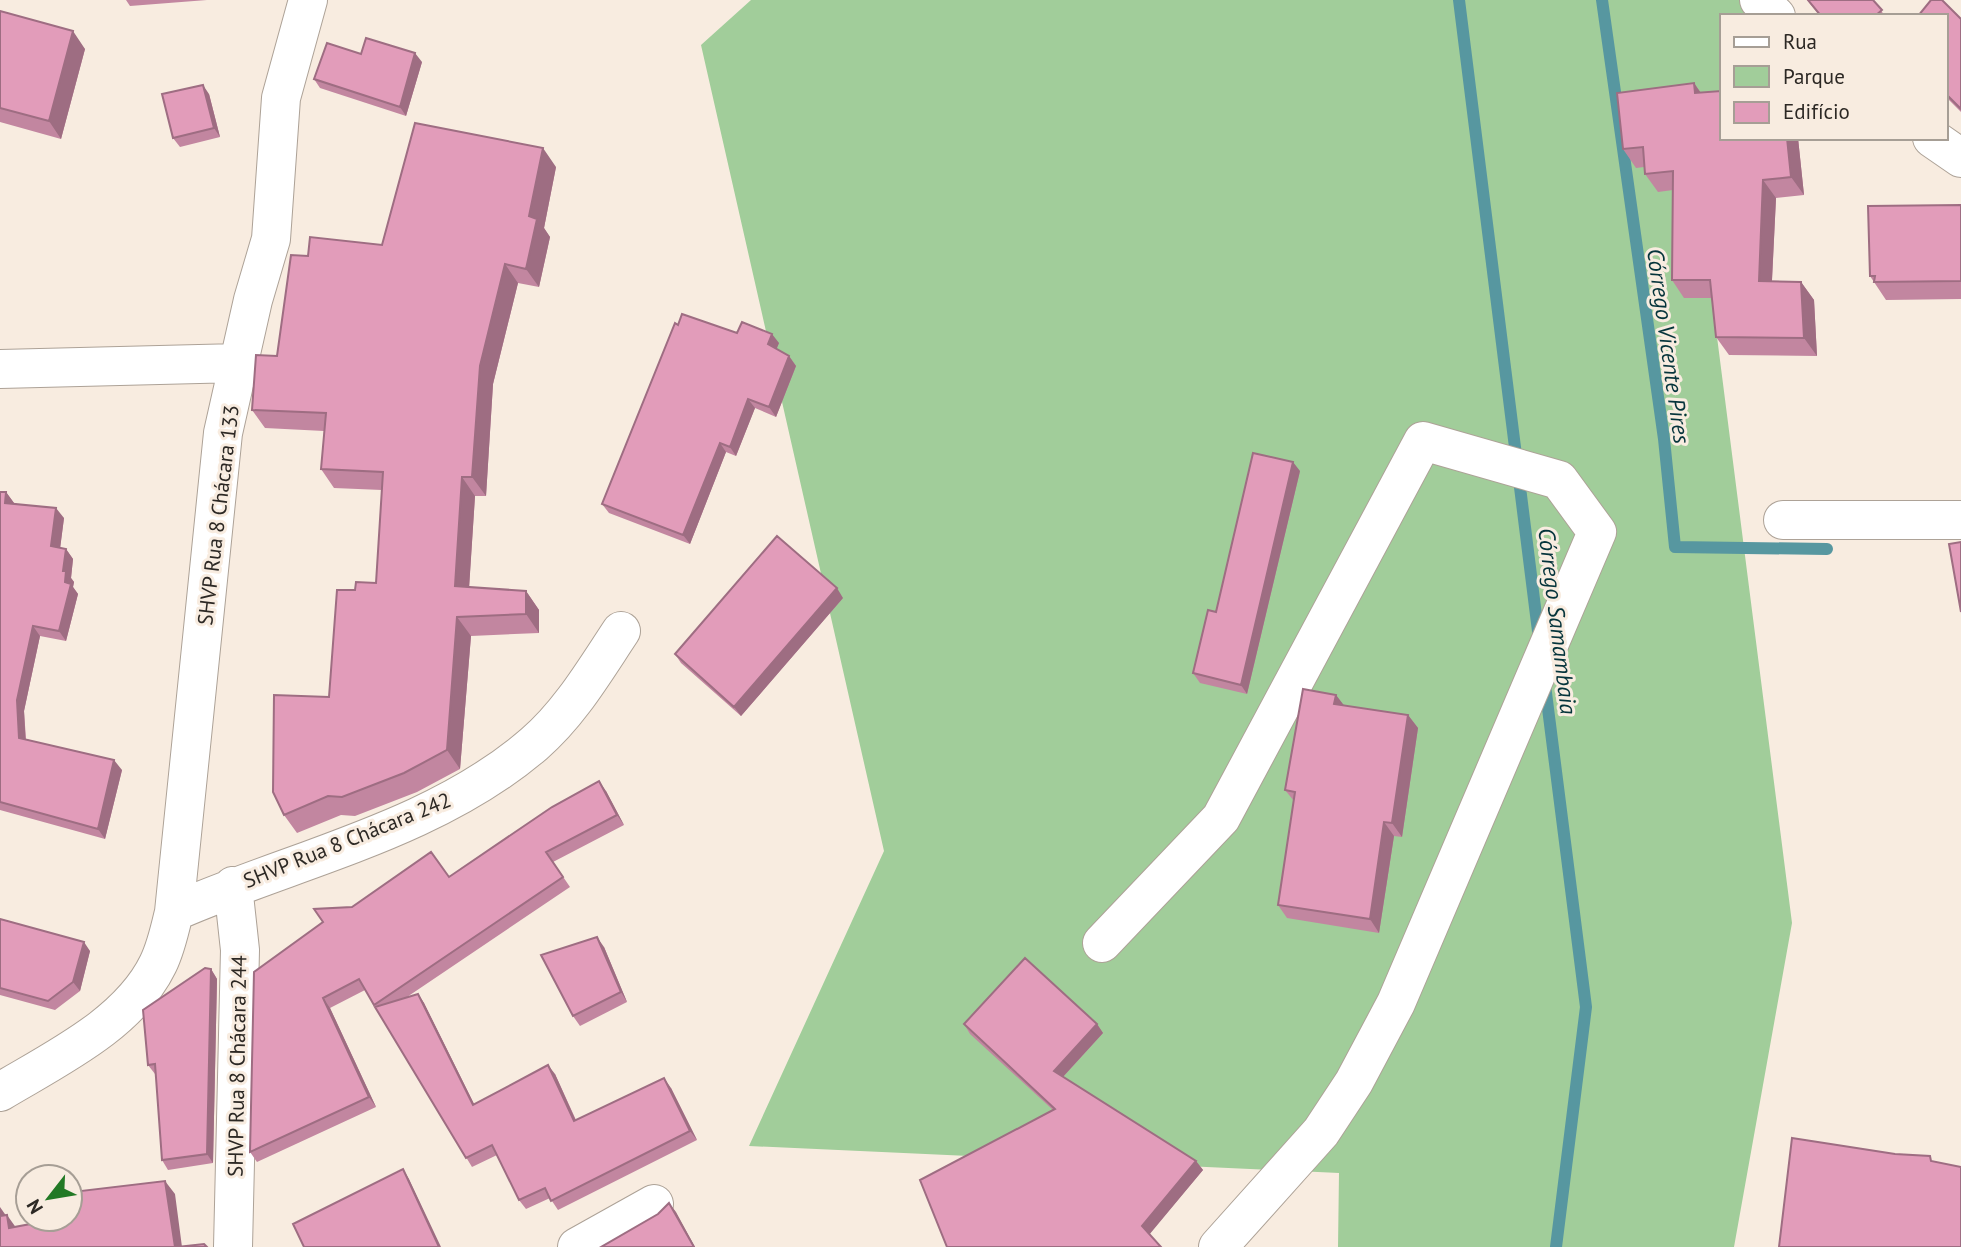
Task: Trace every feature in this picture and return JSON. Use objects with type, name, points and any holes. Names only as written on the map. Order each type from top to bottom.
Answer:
[{"type":"street","name":"SHVP Rua 8 Chácara 133","points":[[0,1092],[107,1023],[141,990],[158,964],[174,912],[223,433],[271,239],[277,190],[276,140],[281,98],[308,0]]},
{"type":"street","points":[[1759,0],[1774,14]]},
{"type":"street","points":[[1935,140],[1961,158]]},
{"type":"street","points":[[0,369],[84,364],[239,363]]},
{"type":"street","points":[[1102,943],[1221,818],[1423,442],[1559,480],[1597,532],[1396,1003],[1354,1082],[1321,1132],[1218,1247]]},
{"type":"street","points":[[1783,520],[1961,520]]},
{"type":"street","name":"SHVP Rua 8 Chácara 242","points":[[174,912],[233,886],[409,820],[478,785],[535,743],[583,690],[621,631]]},
{"type":"street","name":"SHVP Rua 8 Chácara 244","points":[[233,886],[240,950],[233,1247]]},
{"type":"street","points":[[577,1247],[654,1204]]},
{"type":"green space","points":[[751,0],[1762,0],[1756,14],[1720,14],[1720,97],[1694,157],[1792,923],[1734,1247],[1338,1247],[1339,1173],[749,1146],[884,851],[701,45]]},
{"type":"building","points":[[1808,0],[1873,0],[1882,10],[1877,14],[1819,14]]},
{"type":"building","points":[[1931,0],[1942,0],[1961,19],[1961,109],[1947,95],[1947,14],[1920,14]]},
{"type":"building","points":[[0,11],[73,31],[49,121],[0,108]]},
{"type":"building","points":[[366,38],[415,53],[400,107],[314,79],[327,43],[361,54]]},
{"type":"building","points":[[1694,83],[1695,93],[1720,91],[1720,140],[1787,140],[1791,177],[1763,180],[1759,281],[1801,282],[1804,338],[1716,337],[1710,280],[1672,280],[1673,171],[1645,174],[1643,147],[1623,149],[1617,93]]},
{"type":"building","points":[[203,85],[214,128],[173,138],[162,94]]},
{"type":"building","points":[[415,123],[543,148],[529,216],[537,219],[526,269],[505,264],[480,366],[472,477],[462,477],[455,586],[526,591],[526,614],[457,617],[447,750],[404,773],[342,797],[328,796],[284,815],[273,792],[274,695],[329,697],[337,590],[355,590],[356,582],[376,583],[383,472],[321,469],[326,413],[252,410],[256,355],[277,356],[291,255],[308,256],[310,237],[382,245]]},
{"type":"building","points":[[1961,205],[1961,281],[1874,282],[1875,276],[1870,276],[1868,206]]},
{"type":"building","points":[[682,314],[737,333],[742,322],[772,334],[768,344],[789,356],[769,407],[748,399],[730,447],[720,443],[683,535],[602,504],[675,323],[678,325]]},
{"type":"building","points":[[1253,453],[1293,462],[1241,685],[1193,673],[1208,610],[1216,612]]},
{"type":"building","points":[[0,492],[6,492],[5,503],[56,508],[51,546],[66,549],[63,571],[66,571],[65,582],[71,584],[59,631],[33,626],[17,700],[19,738],[114,760],[98,829],[0,802]]},
{"type":"building","points":[[777,536],[837,588],[734,707],[675,654]]},
{"type":"building","points":[[1961,542],[1961,612],[1949,544]]},
{"type":"building","points":[[1303,689],[1336,695],[1334,704],[1408,715],[1392,823],[1384,822],[1370,919],[1278,905],[1295,792],[1285,790]]},
{"type":"building","points":[[599,781],[617,815],[546,852],[563,877],[374,1005],[359,979],[323,998],[369,1097],[250,1152],[254,972],[323,922],[314,909],[352,907],[431,852],[449,877],[552,807]]},
{"type":"building","points":[[0,919],[84,942],[73,982],[48,1001],[0,988]]},
{"type":"building","points":[[597,937],[621,992],[573,1016],[541,955]]},
{"type":"building","points":[[1025,958],[1097,1024],[1054,1071],[1196,1161],[1142,1226],[1161,1247],[947,1247],[920,1180],[1055,1109],[964,1024]]},
{"type":"building","points":[[205,968],[211,969],[207,1154],[162,1160],[155,1064],[148,1065],[143,1010]]},
{"type":"building","points":[[418,994],[473,1105],[548,1065],[574,1121],[664,1078],[690,1131],[551,1201],[545,1188],[519,1200],[492,1145],[466,1158],[375,1007]]},
{"type":"building","points":[[1792,1138],[1895,1154],[1930,1156],[1931,1161],[1961,1167],[1961,1247],[1779,1247]]},
{"type":"building","points":[[403,1169],[439,1247],[304,1247],[293,1224]]},
{"type":"building","points":[[165,1181],[175,1247],[0,1247],[0,1216],[7,1215],[9,1228],[14,1227],[14,1233],[84,1233],[84,1191]]},
{"type":"building","points":[[669,1203],[694,1247],[601,1247],[658,1214]]},
{"type":"building","points":[[204,1244],[207,1247],[177,1247]]},
{"type":"waterway","name":"Córrego Samambaia","points":[[1459,0],[1539,639]]},
{"type":"waterway","name":"Córrego Vicente Pires","points":[[1602,0],[1664,439],[1675,547],[1827,549]]},
{"type":"waterway","name":"Córrego Samambaia","points":[[1545,685],[1586,1007],[1556,1247]]}]
